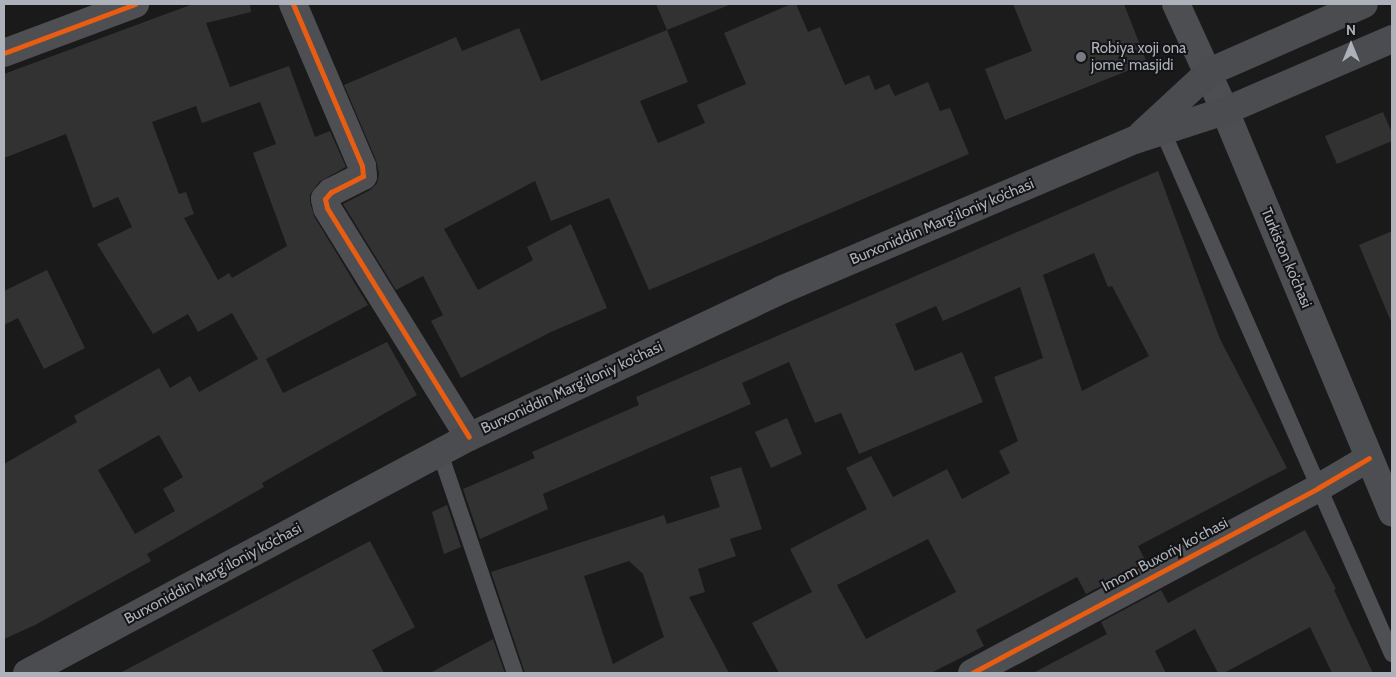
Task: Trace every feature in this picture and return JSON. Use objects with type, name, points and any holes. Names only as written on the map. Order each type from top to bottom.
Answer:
[{"type":"main road","name":"Turkiston ko’chasi","points":[[1176,4],[1225,112],[1392,513]]},
{"type":"main road","name":"Burxoniddin Marg’iloniy ko’chasi","points":[[1135,140],[1208,72],[1364,4]]},
{"type":"main road","name":"Burxoniddin Marg’iloniy ko’chasi","points":[[27,673],[469,437],[781,290],[1135,140],[1225,112],[1392,39]]},
{"type":"street","points":[[4,53],[135,4]]},
{"type":"street","points":[[293,4],[362,166],[363,176],[331,192],[325,199],[327,208],[469,437]]},
{"type":"street","name":"Imom Buxoriy ko'chasi","points":[[972,673],[1318,488],[1369,458]]},
{"type":"lane","points":[[1162,132],[1392,654]]},
{"type":"lane","points":[[440,452],[515,673]]},
{"type":"building","points":[[193,4],[250,4],[251,12],[206,23],[230,87],[289,66],[315,137],[330,131],[346,167],[319,182],[310,195],[314,216],[368,305],[266,359],[283,393],[387,342],[417,395],[262,483],[264,487],[147,554],[151,561],[35,625],[4,639],[4,464],[77,422],[74,416],[159,368],[170,388],[190,376],[199,392],[258,359],[232,313],[198,332],[188,314],[153,334],[97,244],[132,227],[118,197],[93,208],[66,134],[4,158],[4,74]],"holes":[[[260,102],[276,144],[253,153],[287,246],[232,278],[229,273],[218,280],[184,218],[194,214],[186,192],[179,194],[152,122],[196,106],[202,123]],[[159,435],[183,477],[163,489],[175,511],[135,534],[98,470]]]},
{"type":"building","points":[[656,4],[728,4],[729,5],[667,30]]},
{"type":"building","points":[[791,4],[796,4],[808,32],[820,27],[845,85],[869,75],[875,90],[889,84],[895,96],[928,82],[940,111],[950,108],[969,154],[649,290],[609,198],[551,221],[535,181],[444,229],[478,290],[533,260],[527,247],[571,224],[607,308],[551,332],[461,378],[431,321],[443,315],[423,276],[396,290],[343,204],[370,190],[377,183],[379,174],[376,160],[344,85],[456,37],[462,51],[519,28],[541,81],[667,30],[688,82],[640,101],[658,143],[705,123],[697,105],[746,84],[724,33]]},
{"type":"building","name":"Robiya xoji ona jome' masjidi","points":[[1013,4],[1124,4],[1147,63],[1005,120],[985,69],[1032,51]]},
{"type":"building","points":[[1383,112],[1392,133],[1392,141],[1337,164],[1325,136]]},
{"type":"building","points":[[1158,171],[1220,339],[1287,468],[1138,546],[1146,562],[1086,594],[1077,577],[976,630],[984,646],[931,673],[779,673],[752,623],[812,592],[790,549],[867,509],[846,468],[871,456],[893,497],[947,469],[962,499],[1010,473],[999,451],[1018,441],[994,377],[1043,358],[1020,287],[943,321],[936,306],[895,324],[915,371],[962,352],[983,402],[859,454],[841,413],[815,423],[789,362],[742,383],[751,404],[543,494],[548,509],[480,539],[463,489],[535,458],[532,452],[639,405],[636,397]],"holes":[[[1094,253],[1108,287],[1112,286],[1149,356],[1082,391],[1043,275]],[[928,539],[956,592],[866,639],[837,585]]]},
{"type":"building","points":[[1392,231],[1392,324],[1359,245]]},
{"type":"building","points":[[47,270],[85,348],[44,369],[18,318],[4,325],[4,291]]},
{"type":"building","points":[[787,418],[802,454],[771,468],[755,432]]},
{"type":"building","points":[[741,467],[762,529],[730,539],[736,556],[698,569],[705,592],[689,597],[729,673],[525,673],[491,572],[664,515],[667,524],[720,507],[710,477]],"holes":[[[629,561],[643,574],[664,637],[613,664],[584,576]]]},
{"type":"building","points":[[447,505],[461,547],[444,554],[432,512]]},
{"type":"building","points":[[1305,530],[1336,589],[1334,590],[1373,673],[1332,673],[1310,627],[1224,673],[1218,673],[1195,629],[1155,651],[1166,673],[1033,673],[1107,634],[1101,622],[1161,590],[1168,603]]},
{"type":"building","points":[[370,541],[415,627],[372,650],[384,673],[120,673]]},
{"type":"building","points":[[493,639],[505,673],[430,673]]},
{"type":"cycle path","points":[[4,53],[135,4]]},
{"type":"cycle path","points":[[293,4],[362,166],[363,176],[331,192],[325,199],[327,208],[469,437]]},
{"type":"cycle path","points":[[972,673],[1318,488],[1369,458]]},
{"type":"place","name":"Robiya xoji ona jome' masjidi","points":[[1081,57]]}]
